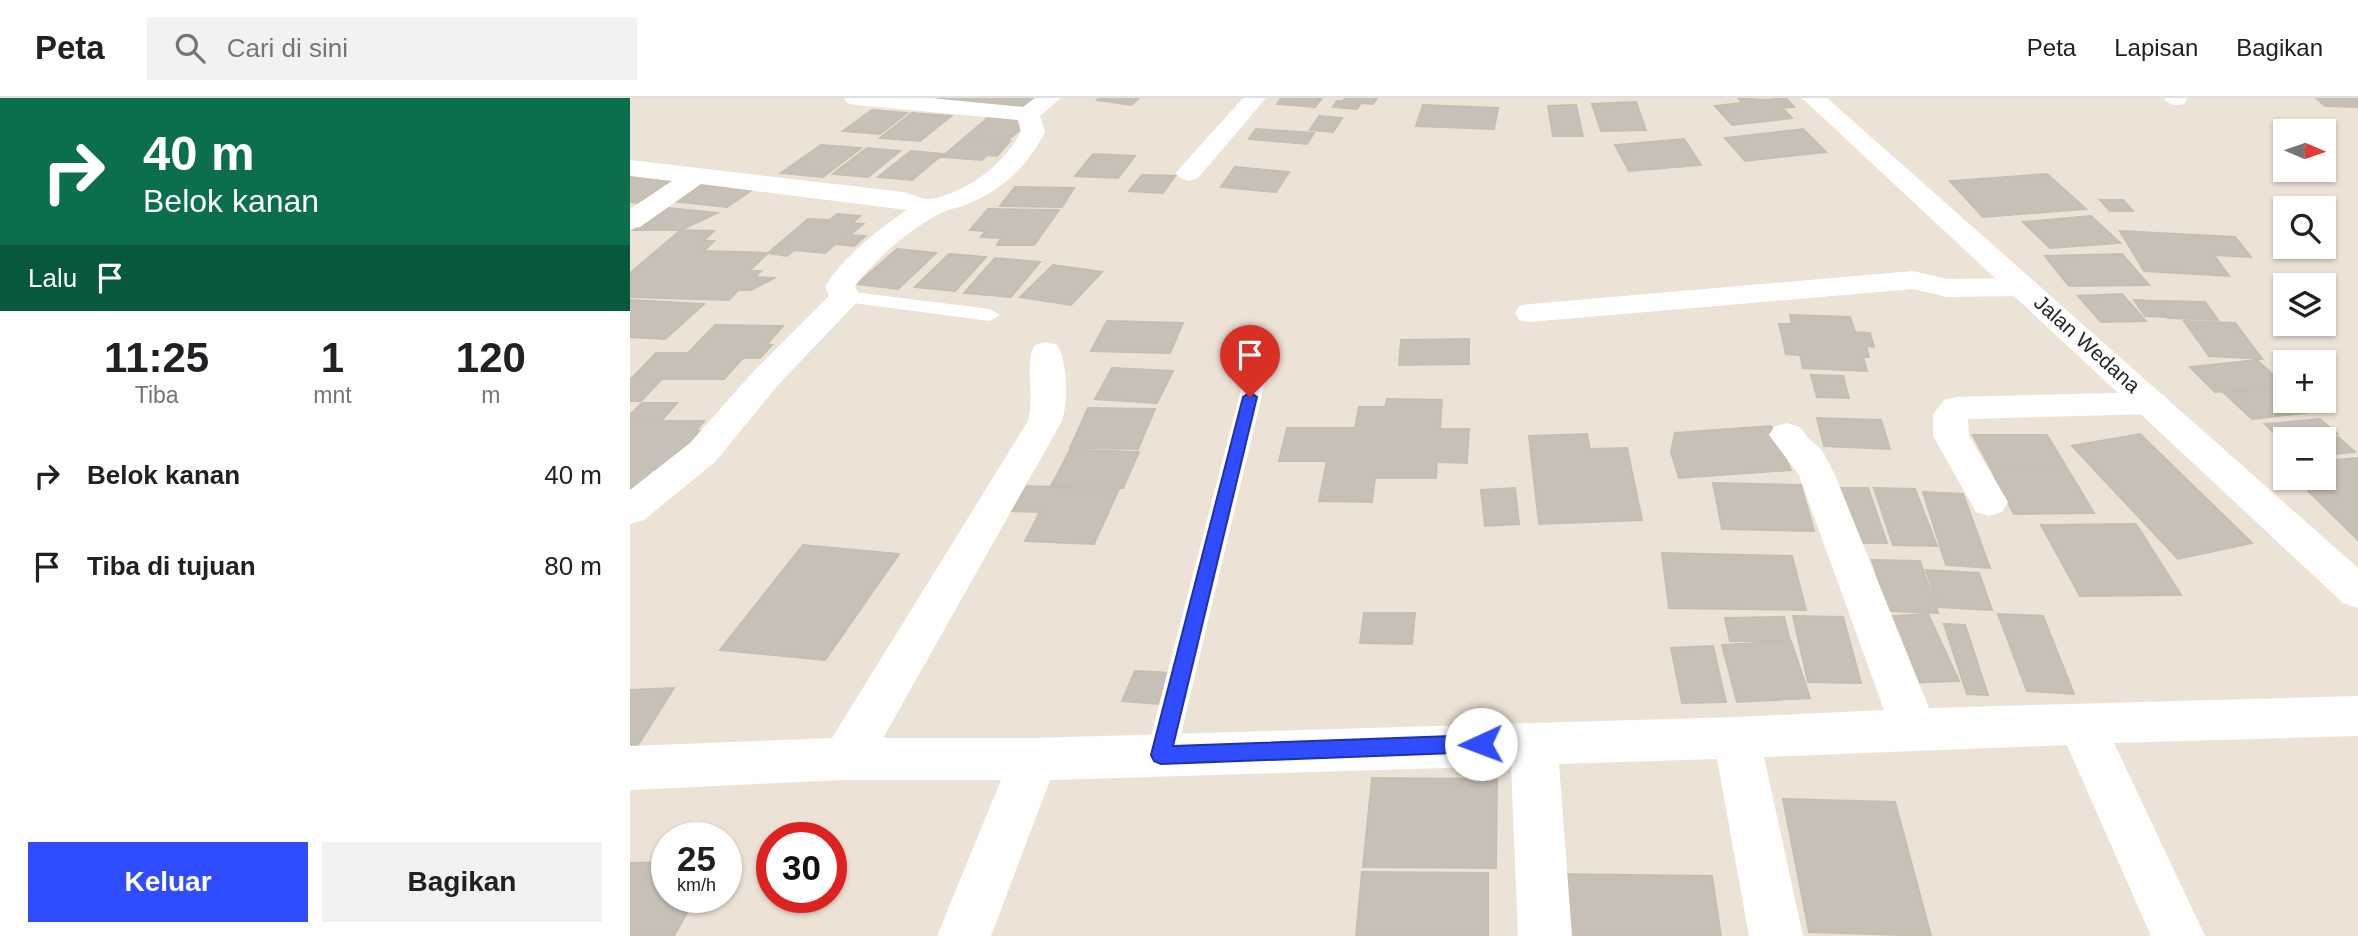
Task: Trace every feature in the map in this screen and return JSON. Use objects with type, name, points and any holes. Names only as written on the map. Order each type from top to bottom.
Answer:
[{"type":"street","points":[[855,98],[1028,114],[1050,98]]},
{"type":"street","points":[[1189,173],[1255,98]]},
{"type":"street","name":"Jalan Wedana","points":[[1814,98],[2152,402],[2358,593]]},
{"type":"street","points":[[630,510],[703,452],[765,379],[845,297],[840,286],[848,275],[896,232],[928,209],[982,189],[1004,170],[1033,132],[1028,114]]},
{"type":"street","points":[[630,168],[904,200],[928,209]]},
{"type":"street","points":[[630,221],[699,174]]},
{"type":"street","points":[[1530,313],[1913,280],[1947,289],[2023,286]]},
{"type":"street","points":[[845,759],[1045,421],[1052,402],[1045,366],[1046,352]]},
{"type":"street","points":[[1989,502],[1951,436],[1950,414],[1956,408],[2152,402]]},
{"type":"street","points":[[1787,435],[1795,447],[1809,459],[1817,475],[1914,729]]},
{"type":"street","points":[[630,768],[845,759],[1034,759],[1736,738],[2081,723],[2358,716]]},
{"type":"street","points":[[2081,723],[2178,936]]},
{"type":"street","points":[[1736,738],[1776,936]]},
{"type":"street","points":[[1534,742],[1545,936]]},
{"type":"street","points":[[964,936],[1034,759]]},
{"type":"lane","points":[[845,297],[990,315]]},
{"type":"lane","points":[[1161,755],[1256,374]]},
{"type":"building","points":[[1010,98],[996,108],[937,100]]},
{"type":"building","points":[[1012,98],[1040,98],[1022,111],[998,108]]},
{"type":"building","points":[[1139,98],[1131,105],[1097,100]]},
{"type":"building","points":[[1281,98],[1322,98],[1315,107],[1277,104]]},
{"type":"building","points":[[1345,98],[1377,98],[1373,104],[1361,103],[1357,109],[1333,107],[1337,101],[1343,101]]},
{"type":"building","points":[[1738,98],[1786,98],[1794,107],[1782,108],[1792,118],[1732,125],[1715,106],[1742,103]]},
{"type":"building","points":[[2316,98],[2358,98],[2358,107],[2325,106]]},
{"type":"building","points":[[1636,102],[1646,130],[1601,131],[1592,104]]},
{"type":"building","points":[[1423,105],[1498,108],[1494,129],[1416,126]]},
{"type":"building","points":[[1576,105],[1583,136],[1553,136],[1548,106]]},
{"type":"building","points":[[872,110],[907,113],[880,134],[843,131]]},
{"type":"building","points":[[912,113],[951,116],[920,141],[880,138]]},
{"type":"building","points":[[1319,116],[1342,118],[1333,132],[1310,130]]},
{"type":"building","points":[[989,117],[1024,119],[1017,126],[1023,127],[1007,141],[964,138]]},
{"type":"building","points":[[1256,129],[1314,133],[1307,144],[1249,139]]},
{"type":"building","points":[[1803,129],[1826,152],[1745,161],[1725,138]]},
{"type":"building","points":[[964,138],[1010,141],[997,156],[987,155],[982,160],[942,157]]},
{"type":"building","points":[[1684,139],[1701,165],[1629,171],[1615,145]]},
{"type":"building","points":[[821,145],[861,148],[823,177],[781,173]]},
{"type":"building","points":[[867,148],[900,151],[868,177],[833,174]]},
{"type":"building","points":[[911,151],[943,154],[912,180],[878,177]]},
{"type":"building","points":[[1093,154],[1135,156],[1118,178],[1075,176]]},
{"type":"building","points":[[1235,167],[1289,172],[1276,192],[1221,187]]},
{"type":"building","points":[[2047,174],[2086,209],[1983,217],[1950,181]]},
{"type":"building","points":[[630,175],[688,179],[650,204],[630,202]]},
{"type":"building","points":[[1142,175],[1175,176],[1163,193],[1129,191]]},
{"type":"building","points":[[701,182],[755,188],[727,207],[671,201]]},
{"type":"building","points":[[1015,187],[1074,188],[1062,207],[1000,206]]},
{"type":"building","points":[[2100,200],[2123,200],[2133,211],[2110,211]]},
{"type":"building","points":[[668,208],[717,213],[681,230],[634,230]]},
{"type":"building","points":[[988,209],[1059,210],[1034,245],[997,245],[1001,238],[981,237],[986,231],[970,230]]},
{"type":"building","points":[[837,214],[860,216],[852,223],[863,224],[850,235],[865,236],[854,246],[835,244],[825,253],[794,250],[787,256],[768,253],[808,219],[830,220]]},
{"type":"building","points":[[2091,216],[2120,243],[2050,248],[2023,222]]},
{"type":"building","points":[[681,230],[714,231],[703,241],[714,241],[704,251],[768,253],[749,271],[761,271],[755,277],[774,278],[751,290],[738,290],[729,300],[630,297],[630,273]]},
{"type":"building","points":[[2120,231],[2235,237],[2251,257],[2214,255],[2229,276],[2144,271]]},
{"type":"building","points":[[897,249],[936,253],[898,289],[857,284]]},
{"type":"building","points":[[949,254],[986,257],[955,291],[915,287]]},
{"type":"building","points":[[2122,254],[2149,285],[2069,286],[2045,256]]},
{"type":"building","points":[[995,258],[1040,262],[1011,297],[964,293]]},
{"type":"building","points":[[1053,265],[1102,272],[1071,305],[1020,297]]},
{"type":"building","points":[[2122,294],[2146,321],[2101,322],[2078,296]]},
{"type":"building","points":[[630,300],[704,304],[665,339],[630,337]]},
{"type":"building","points":[[2134,300],[2154,301],[2165,317],[2145,316]]},
{"type":"building","points":[[2156,301],[2205,302],[2218,320],[2168,318]]},
{"type":"building","points":[[1790,315],[1850,317],[1855,332],[1870,333],[1874,347],[1866,346],[1869,357],[1863,357],[1867,371],[1803,368],[1800,355],[1786,354],[1779,324],[1792,324]]},
{"type":"building","points":[[1107,321],[1183,323],[1170,353],[1091,351]]},
{"type":"building","points":[[2184,321],[2235,323],[2262,359],[2209,356]]},
{"type":"building","points":[[715,325],[783,326],[767,344],[772,345],[760,358],[743,358],[724,379],[631,379],[656,353],[688,353]]},
{"type":"building","points":[[1469,339],[1469,364],[1399,365],[1401,340]]},
{"type":"building","points":[[2257,360],[2273,375],[2273,386],[2215,392],[2190,367]]},
{"type":"building","points":[[1112,368],[1173,371],[1157,403],[1095,399]]},
{"type":"building","points":[[1811,375],[1843,376],[1849,398],[1817,397]]},
{"type":"building","points":[[630,379],[662,379],[641,401],[630,401]]},
{"type":"building","points":[[2273,388],[2273,413],[2303,413],[2252,419],[2224,393]]},
{"type":"building","points":[[1387,399],[1442,400],[1440,429],[1469,429],[1467,463],[1437,462],[1436,478],[1375,478],[1372,502],[1319,501],[1327,461],[1279,461],[1287,428],[1355,428],[1359,407],[1385,407]]},
{"type":"building","points":[[642,403],[677,403],[661,421],[630,421],[630,415]]},
{"type":"building","points":[[1088,408],[1155,409],[1138,449],[1070,448]]},
{"type":"building","points":[[1817,418],[1881,420],[1890,449],[1824,446]]},
{"type":"building","points":[[2320,419],[2329,427],[2273,427],[2273,432],[2265,424]]},
{"type":"building","points":[[630,421],[704,421],[696,431],[705,431],[663,470],[652,470],[630,495]]},
{"type":"building","points":[[1771,426],[1791,470],[1679,478],[1671,452],[1675,433]]},
{"type":"building","points":[[1587,434],[1590,449],[1627,448],[1642,520],[1539,524],[1529,436]]},
{"type":"building","points":[[2140,434],[2252,543],[2178,559],[2072,446]]},
{"type":"building","points":[[1973,435],[2047,435],[2067,468],[1991,469]]},
{"type":"building","points":[[2338,437],[2355,452],[2336,454]]},
{"type":"building","points":[[1070,450],[1139,452],[1123,488],[1051,486]]},
{"type":"building","points":[[2358,458],[2358,540],[2307,490],[2336,490],[2336,460]]},
{"type":"building","points":[[2067,468],[2094,513],[2014,514],[1991,469]]},
{"type":"building","points":[[1713,483],[1801,485],[1814,531],[1722,529]]},
{"type":"building","points":[[1023,486],[1119,489],[1094,544],[1025,541],[1040,512],[1009,511]]},
{"type":"building","points":[[1515,488],[1519,524],[1485,526],[1481,490]]},
{"type":"building","points":[[1834,488],[1868,488],[1887,543],[1851,543]]},
{"type":"building","points":[[1874,488],[1915,489],[1937,546],[1893,545]]},
{"type":"building","points":[[1923,492],[1963,494],[1990,568],[1946,565]]},
{"type":"building","points":[[2136,524],[2181,595],[2080,596],[2041,525]]},
{"type":"building","points":[[803,545],[899,554],[825,660],[720,650]]},
{"type":"building","points":[[1662,553],[1792,556],[1806,610],[1669,608]]},
{"type":"building","points":[[1872,560],[1920,561],[1938,613],[1888,611]]},
{"type":"building","points":[[1926,570],[1979,573],[1992,610],[1938,607]]},
{"type":"building","points":[[1364,613],[1415,613],[1412,644],[1360,643]]},
{"type":"building","points":[[1928,614],[1959,681],[1905,683],[1877,617]]},
{"type":"building","points":[[1998,614],[2043,616],[2074,694],[2027,691]]},
{"type":"building","points":[[1793,616],[1843,617],[1861,683],[1808,682]]},
{"type":"building","points":[[1784,617],[1790,641],[1730,641],[1725,618]]},
{"type":"building","points":[[1944,624],[1965,625],[1988,695],[1967,694]]},
{"type":"building","points":[[1791,641],[1810,698],[1737,702],[1722,645]]},
{"type":"building","points":[[1713,646],[1726,702],[1682,703],[1671,648]]},
{"type":"building","points":[[1135,671],[1171,673],[1159,704],[1122,701]]},
{"type":"building","points":[[674,688],[633,753],[630,753],[630,690]]},
{"type":"building","points":[[1372,778],[1497,779],[1496,868],[1363,867]]},
{"type":"building","points":[[1783,799],[1895,802],[1931,936],[1809,932]]},
{"type":"building","points":[[651,862],[651,913],[687,913],[674,936],[630,936],[630,863]]},
{"type":"building","points":[[1362,872],[1488,873],[1488,936],[1356,936]]},
{"type":"building","points":[[1556,874],[1712,876],[1721,936],[1558,936]]},
{"type":"route","points":[[1250,397],[1161,755],[1481,744]]}]
